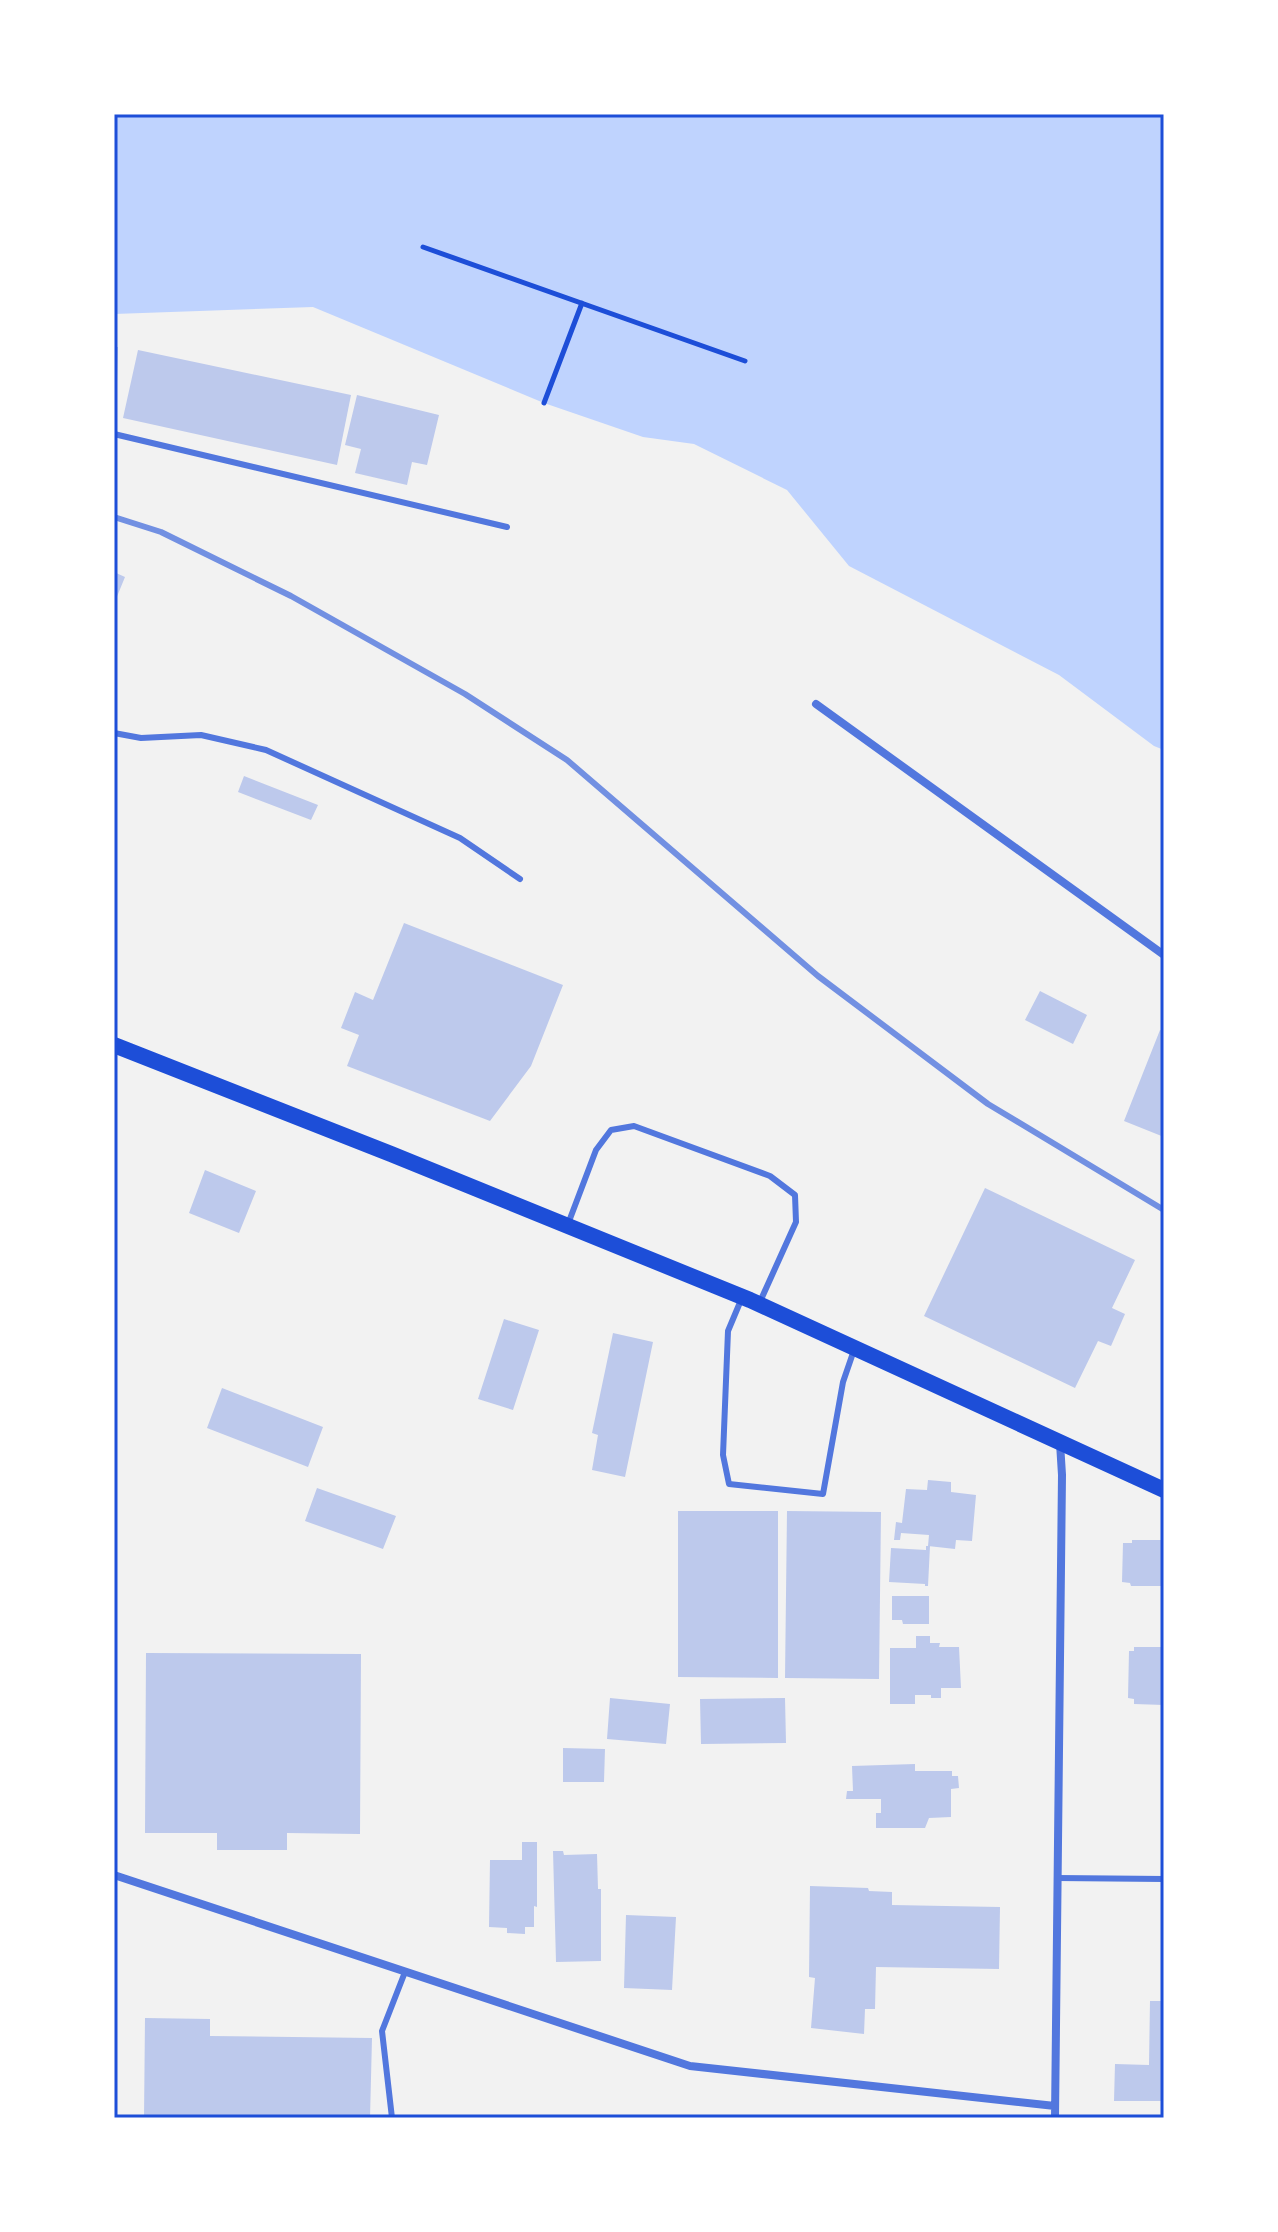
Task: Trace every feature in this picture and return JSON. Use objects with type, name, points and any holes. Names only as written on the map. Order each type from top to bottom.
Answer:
[{"type":"main road","points":[[114,1045],[743,1297],[1164,1490]]},
{"type":"street","points":[[816,704],[1164,955]]},
{"type":"street","points":[[1055,2118],[1060,1443]]},
{"type":"street","points":[[114,1875],[690,2066],[1055,2106]]},
{"type":"lane","points":[[114,434],[507,527]]},
{"type":"lane","points":[[114,733],[141,738],[201,735],[266,750],[460,838],[520,879]]},
{"type":"lane","points":[[568,1226],[596,1150],[611,1130],[634,1126],[770,1176],[795,1195],[796,1222],[759,1304]]},
{"type":"lane","points":[[743,1297],[728,1331],[723,1455],[729,1484],[823,1494],[843,1382],[854,1348]]},
{"type":"lane","points":[[1057,1878],[1164,1879]]},
{"type":"lane","points":[[392,2118],[382,2031],[405,1972]]},
{"type":"path","points":[[423,247],[745,361]]},
{"type":"path","points":[[544,403],[582,303]]},
{"type":"water","points":[[114,114],[1164,114],[1164,750],[1154,746],[1059,675],[849,566],[787,490],[694,444],[643,437],[544,403],[313,307],[114,314]]},
{"type":"building","points":[[114,347],[118,347],[117,382],[114,382]]},
{"type":"building","points":[[138,350],[351,395],[337,465],[123,418]]},
{"type":"building","points":[[357,395],[439,415],[427,465],[412,462],[407,485],[355,473],[361,449],[345,445]]},
{"type":"building","points":[[114,572],[125,577],[116,599],[114,598]]},
{"type":"building","points":[[244,776],[318,805],[311,820],[238,792]]},
{"type":"building","points":[[404,923],[563,985],[531,1066],[490,1121],[347,1066],[359,1035],[341,1028],[355,992],[373,1000]]},
{"type":"building","points":[[1040,991],[1087,1015],[1073,1044],[1025,1020]]},
{"type":"building","points":[[1160,1030],[1164,1031],[1164,1137],[1124,1121]]},
{"type":"building","points":[[205,1170],[256,1191],[239,1233],[189,1213]]},
{"type":"building","points":[[985,1188],[1135,1260],[1112,1308],[1125,1314],[1111,1346],[1098,1341],[1075,1388],[924,1316]]},
{"type":"building","points":[[504,1319],[539,1330],[513,1410],[478,1399]]},
{"type":"building","points":[[613,1333],[653,1342],[625,1477],[592,1470],[598,1435],[592,1433]]},
{"type":"building","points":[[222,1388],[323,1427],[308,1467],[207,1428]]},
{"type":"building","points":[[928,1480],[951,1482],[951,1492],[976,1495],[972,1541],[956,1540],[955,1549],[928,1546],[929,1535],[901,1533],[900,1540],[894,1540],[896,1522],[902,1523],[906,1489],[927,1490]]},
{"type":"building","points":[[317,1488],[396,1516],[383,1549],[305,1521]]},
{"type":"building","points":[[678,1511],[778,1511],[778,1678],[678,1677]]},
{"type":"building","points":[[787,1511],[881,1512],[879,1679],[785,1678]]},
{"type":"building","points":[[1132,1540],[1164,1540],[1164,1586],[1131,1586],[1122,1582],[1123,1543],[1132,1543]]},
{"type":"building","points":[[926,1546],[930,1546],[928,1586],[889,1582],[891,1548],[926,1550]]},
{"type":"building","points":[[892,1596],[929,1596],[929,1624],[903,1624],[902,1620],[892,1620]]},
{"type":"building","points":[[916,1636],[930,1636],[930,1643],[940,1643],[939,1647],[959,1647],[961,1688],[941,1688],[941,1698],[915,1695],[915,1704],[890,1704],[890,1648],[916,1648]]},
{"type":"building","points":[[1134,1647],[1164,1647],[1164,1705],[1134,1704],[1134,1699],[1128,1698],[1129,1651],[1134,1651]]},
{"type":"building","points":[[146,1653],[361,1654],[360,1834],[287,1833],[287,1850],[217,1850],[217,1833],[145,1833]]},
{"type":"building","points":[[610,1698],[670,1704],[666,1744],[607,1739]]},
{"type":"building","points":[[785,1698],[786,1743],[701,1744],[700,1699]]},
{"type":"building","points":[[563,1748],[605,1749],[604,1782],[563,1782]]},
{"type":"building","points":[[915,1764],[915,1771],[952,1771],[952,1776],[958,1776],[959,1788],[951,1789],[951,1817],[929,1818],[925,1828],[876,1828],[876,1813],[881,1813],[881,1799],[846,1799],[847,1791],[853,1791],[852,1766]]},
{"type":"building","points":[[522,1842],[537,1842],[534,1927],[525,1927],[525,1934],[507,1933],[507,1928],[489,1927],[490,1860],[522,1860]]},
{"type":"building","points":[[553,1851],[563,1851],[564,1855],[597,1854],[598,1889],[601,1889],[601,1961],[556,1962]]},
{"type":"building","points":[[810,1886],[892,1892],[892,1905],[1000,1907],[999,1969],[876,1967],[875,2009],[865,2009],[864,2034],[811,2028],[815,1978],[809,1977]]},
{"type":"building","points":[[626,1915],[676,1917],[672,1990],[624,1988]]},
{"type":"building","points":[[1150,2001],[1164,2001],[1164,2101],[1114,2101],[1115,2064],[1149,2065]]},
{"type":"building","points":[[145,2018],[210,2019],[210,2036],[372,2038],[370,2118],[144,2118]]},
{"type":"railway","points":[[114,517],[161,532],[291,596],[465,694],[567,760],[818,976],[988,1104],[1164,1210]]}]
